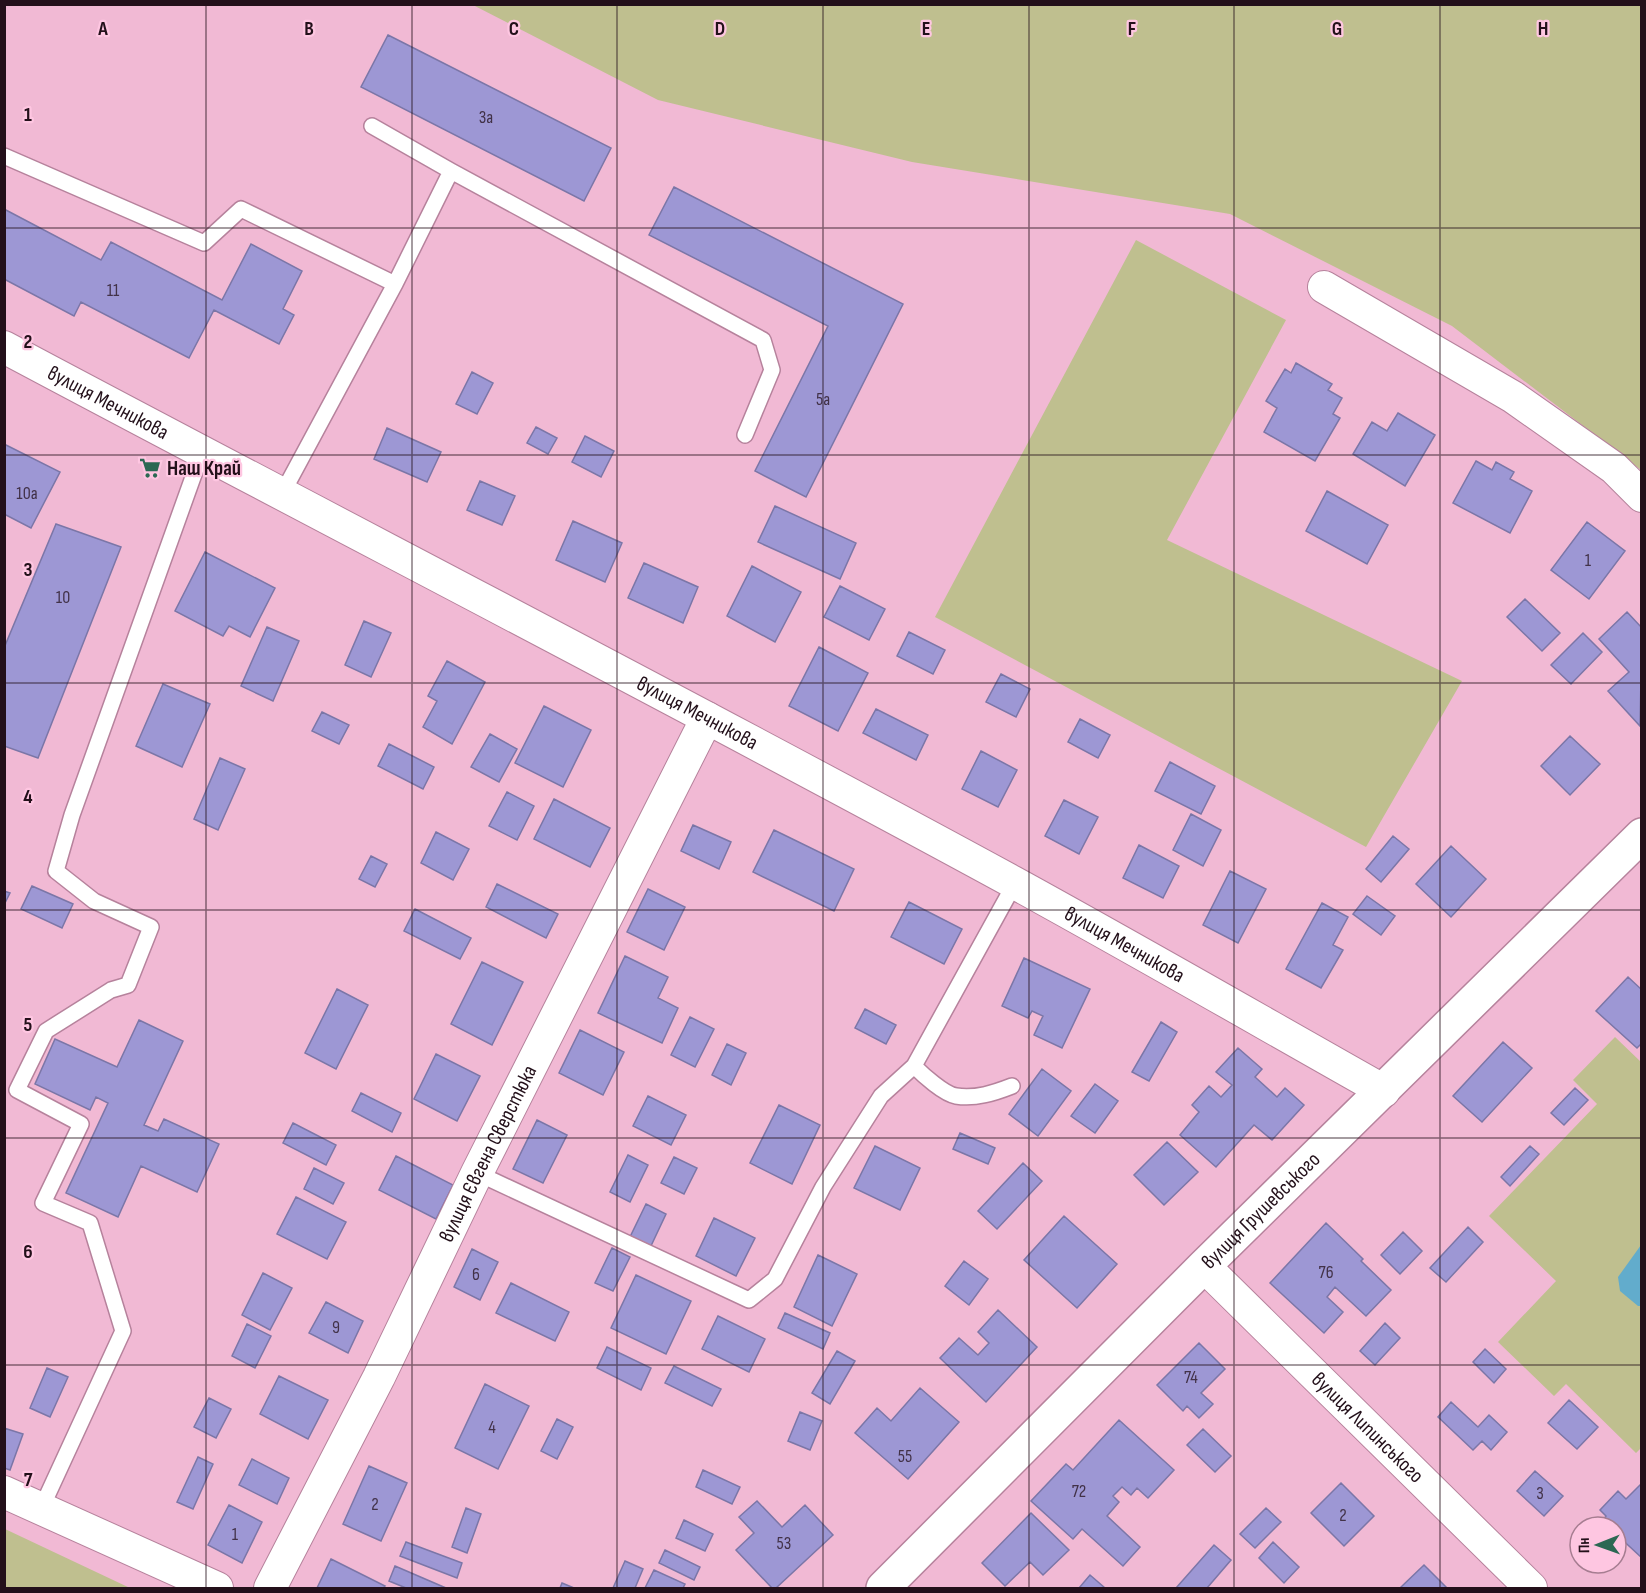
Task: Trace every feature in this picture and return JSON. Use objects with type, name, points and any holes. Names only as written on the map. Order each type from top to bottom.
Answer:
[{"type":"street","points":[[1324,287],[1513,397],[1614,468],[1641,496]]},
{"type":"street","name":"вулиця Мечникова","points":[[4,347],[1015,884],[1384,1091]]},
{"type":"street","name":"вулиця Євгена Сверстюка","points":[[270,1588],[380,1377],[477,1173],[706,718]]},
{"type":"street","name":"вулиця Грушевського","points":[[883,1588],[1204,1266],[1384,1091],[1641,835]]},
{"type":"street","name":"вулиця Липинського","points":[[1204,1266],[1531,1588]]},
{"type":"street","points":[[4,1492],[217,1588]]},
{"type":"lane","points":[[372,126],[763,340],[772,370],[745,435]]},
{"type":"lane","points":[[4,156],[204,243],[242,209],[395,284]]},
{"type":"lane","points":[[282,494],[395,284],[451,171]]},
{"type":"lane","points":[[41,1509],[123,1331],[90,1223],[44,1203],[81,1124],[17,1090],[46,1031],[111,990],[128,985],[151,927],[94,901],[56,871],[72,815],[201,452]]},
{"type":"lane","points":[[477,1173],[749,1300],[775,1279],[824,1187],[881,1096],[914,1066],[1015,884]]},
{"type":"lane","points":[[914,1066],[931,1082],[954,1096],[988,1096],[1012,1086]]},
{"type":"green space","points":[[473,5],[1641,5],[1641,470],[1452,326],[1230,214],[912,162],[658,100]]},
{"type":"green space","points":[[1136,240],[1286,320],[1167,540],[1462,681],[1366,847],[935,617]]},
{"type":"green space","points":[[1615,1037],[1641,1062],[1642,1447],[1636,1453],[1566,1384],[1554,1396],[1498,1342],[1556,1281],[1489,1216],[1597,1104],[1573,1080]]},
{"type":"green space","points":[[5,1529],[130,1588],[5,1588]]},
{"type":"water","points":[[1641,1245],[1641,1306],[1638,1306],[1620,1291],[1618,1277]]},
{"type":"building","points":[[388,35],[611,148],[584,201],[361,87]]},
{"type":"building","points":[[674,187],[903,304],[806,497],[755,471],[828,326],[649,235]]},
{"type":"building","points":[[4,209],[101,260],[111,242],[222,300],[251,244],[302,271],[283,309],[294,315],[279,344],[214,310],[189,358],[81,302],[74,316],[4,279]]},
{"type":"building","points":[[1296,363],[1332,384],[1328,390],[1342,398],[1333,414],[1340,418],[1315,461],[1264,432],[1277,408],[1266,401],[1285,369],[1291,373]]},
{"type":"building","points":[[472,372],[493,383],[477,414],[456,404]]},
{"type":"building","points":[[1398,413],[1435,435],[1405,486],[1353,454],[1372,422],[1387,431]]},
{"type":"building","points":[[536,427],[557,438],[548,454],[527,443]]},
{"type":"building","points":[[387,428],[441,452],[427,482],[374,459]]},
{"type":"building","points":[[585,436],[614,451],[601,477],[572,462]]},
{"type":"building","points":[[4,444],[60,472],[31,528],[4,514]]},
{"type":"building","points":[[1476,461],[1492,470],[1496,462],[1514,472],[1510,479],[1532,491],[1510,533],[1453,503]]},
{"type":"building","points":[[480,481],[515,496],[502,525],[467,510]]},
{"type":"building","points":[[1327,491],[1388,525],[1367,564],[1306,531]]},
{"type":"building","points":[[775,506],[856,543],[840,579],[758,542]]},
{"type":"building","points":[[573,521],[622,543],[605,582],[556,560]]},
{"type":"building","points":[[1587,522],[1625,551],[1589,599],[1551,570]]},
{"type":"building","points":[[56,524],[121,547],[38,758],[4,746],[4,648]]},
{"type":"building","points":[[205,552],[275,588],[250,637],[229,626],[223,636],[175,611]]},
{"type":"building","points":[[644,563],[698,587],[683,623],[628,598]]},
{"type":"building","points":[[752,566],[801,592],[775,642],[727,616]]},
{"type":"building","points":[[840,586],[885,609],[869,640],[824,617]]},
{"type":"building","points":[[1525,599],[1560,633],[1542,651],[1507,617]]},
{"type":"building","points":[[1627,612],[1642,628],[1640,726],[1608,691],[1629,672],[1599,639]]},
{"type":"building","points":[[364,621],[391,633],[371,677],[345,665]]},
{"type":"building","points":[[267,627],[299,641],[273,701],[241,686]]},
{"type":"building","points":[[909,632],[945,650],[933,674],[897,656]]},
{"type":"building","points":[[1583,633],[1602,652],[1571,684],[1551,665]]},
{"type":"building","points":[[819,647],[868,673],[838,731],[789,706]]},
{"type":"building","points":[[447,661],[485,682],[452,744],[423,727],[437,701],[428,696]]},
{"type":"building","points":[[1001,674],[1030,689],[1016,717],[986,702]]},
{"type":"building","points":[[163,684],[210,704],[182,767],[136,746]]},
{"type":"building","points":[[544,706],[591,730],[563,787],[515,763]]},
{"type":"building","points":[[876,709],[928,735],[916,760],[863,733]]},
{"type":"building","points":[[322,712],[349,725],[339,744],[312,731]]},
{"type":"building","points":[[1080,719],[1110,735],[1098,758],[1068,742]]},
{"type":"building","points":[[490,734],[517,749],[499,782],[471,767]]},
{"type":"building","points":[[1570,736],[1600,764],[1570,795],[1541,766]]},
{"type":"building","points":[[389,744],[434,767],[423,789],[378,766]]},
{"type":"building","points":[[981,751],[1017,770],[998,807],[962,789]]},
{"type":"building","points":[[220,758],[245,769],[218,830],[194,819]]},
{"type":"building","points":[[1170,762],[1215,786],[1201,814],[1155,791]]},
{"type":"building","points":[[507,792],[534,806],[517,840],[489,826]]},
{"type":"building","points":[[554,799],[610,828],[590,867],[534,839]]},
{"type":"building","points":[[1064,800],[1098,817],[1079,854],[1045,836]]},
{"type":"building","points":[[1191,814],[1221,830],[1203,866],[1173,850]]},
{"type":"building","points":[[693,825],[731,842],[719,869],[681,851]]},
{"type":"building","points":[[774,830],[854,869],[834,911],[753,872]]},
{"type":"building","points":[[436,832],[469,849],[453,880],[421,863]]},
{"type":"building","points":[[1393,836],[1409,849],[1381,882],[1366,869]]},
{"type":"building","points":[[1139,845],[1179,866],[1163,898],[1123,878]]},
{"type":"building","points":[[1451,846],[1486,879],[1451,917],[1416,884]]},
{"type":"building","points":[[371,856],[387,864],[375,887],[359,879]]},
{"type":"building","points":[[1230,871],[1266,889],[1238,943],[1203,925]]},
{"type":"building","points":[[497,884],[558,914],[546,938],[486,907]]},
{"type":"building","points":[[32,886],[73,904],[62,928],[21,909]]},
{"type":"building","points":[[648,889],[685,907],[664,950],[627,932]]},
{"type":"building","points":[[4,891],[10,893],[4,905]]},
{"type":"building","points":[[1367,896],[1395,916],[1381,935],[1353,914]]},
{"type":"building","points":[[909,902],[962,929],[944,964],[891,937]]},
{"type":"building","points":[[1322,903],[1348,917],[1333,945],[1343,950],[1321,988],[1286,969]]},
{"type":"building","points":[[415,909],[471,938],[460,959],[404,931]]},
{"type":"building","points":[[625,956],[668,977],[658,998],[678,1008],[662,1043],[598,1013]]},
{"type":"building","points":[[1024,958],[1090,989],[1062,1048],[1034,1035],[1043,1016],[1032,1011],[1028,1018],[1002,1006]]},
{"type":"building","points":[[482,962],[523,982],[492,1045],[451,1024]]},
{"type":"building","points":[[1628,977],[1642,990],[1642,1043],[1637,1048],[1596,1011]]},
{"type":"building","points":[[337,989],[368,1005],[336,1069],[305,1053]]},
{"type":"building","points":[[865,1009],[896,1025],[886,1044],[855,1028]]},
{"type":"building","points":[[690,1017],[714,1029],[695,1067],[671,1055]]},
{"type":"building","points":[[139,1020],[183,1041],[144,1125],[158,1131],[164,1119],[219,1144],[197,1192],[141,1166],[118,1217],[66,1193],[108,1103],[96,1097],[90,1110],[35,1084],[55,1039],[117,1067]]},
{"type":"building","points":[[1161,1022],[1177,1032],[1149,1081],[1132,1072]]},
{"type":"building","points":[[580,1030],[624,1052],[603,1095],[559,1073]]},
{"type":"building","points":[[1503,1042],[1532,1068],[1482,1122],[1453,1096]]},
{"type":"building","points":[[727,1044],[746,1053],[731,1085],[712,1075]]},
{"type":"building","points":[[1238,1048],[1262,1069],[1255,1077],[1277,1097],[1285,1088],[1304,1105],[1272,1140],[1254,1125],[1216,1167],[1180,1135],[1199,1112],[1192,1105],[1209,1086],[1221,1097],[1232,1085],[1216,1072]]},
{"type":"building","points":[[436,1054],[480,1076],[457,1121],[414,1099]]},
{"type":"building","points":[[1042,1069],[1071,1091],[1038,1136],[1009,1114]]},
{"type":"building","points":[[1095,1084],[1118,1101],[1095,1133],[1071,1116]]},
{"type":"building","points":[[1575,1088],[1588,1100],[1564,1125],[1551,1113]]},
{"type":"building","points":[[361,1093],[401,1113],[392,1132],[352,1111]]},
{"type":"building","points":[[648,1096],[686,1115],[671,1145],[633,1126]]},
{"type":"building","points":[[779,1105],[820,1125],[792,1184],[750,1163]]},
{"type":"building","points":[[537,1120],[567,1135],[543,1183],[513,1169]]},
{"type":"building","points":[[293,1123],[336,1145],[326,1165],[283,1143]]},
{"type":"building","points":[[960,1133],[995,1148],[988,1164],[953,1149]]},
{"type":"building","points":[[1167,1142],[1198,1172],[1164,1205],[1134,1175]]},
{"type":"building","points":[[875,1146],[920,1168],[900,1210],[854,1188]]},
{"type":"building","points":[[1530,1146],[1539,1154],[1510,1186],[1501,1177]]},
{"type":"building","points":[[628,1155],[648,1165],[630,1202],[610,1192]]},
{"type":"building","points":[[396,1156],[453,1185],[436,1219],[379,1190]]},
{"type":"building","points":[[674,1157],[697,1168],[684,1194],[661,1183]]},
{"type":"building","points":[[1023,1163],[1042,1181],[997,1229],[978,1211]]},
{"type":"building","points":[[314,1168],[344,1183],[333,1204],[304,1189]]},
{"type":"building","points":[[296,1197],[346,1222],[327,1259],[277,1234]]},
{"type":"building","points":[[646,1204],[666,1214],[650,1248],[630,1237]]},
{"type":"building","points":[[1064,1216],[1117,1264],[1077,1308],[1024,1260]]},
{"type":"building","points":[[714,1218],[755,1238],[736,1276],[696,1256]]},
{"type":"building","points":[[1326,1223],[1391,1290],[1366,1316],[1335,1287],[1327,1297],[1343,1312],[1324,1333],[1270,1283]]},
{"type":"building","points":[[1468,1227],[1483,1242],[1446,1282],[1430,1268]]},
{"type":"building","points":[[1403,1232],[1422,1251],[1400,1274],[1381,1255]]},
{"type":"building","points":[[612,1248],[630,1257],[613,1291],[595,1283]]},
{"type":"building","points":[[472,1249],[498,1262],[480,1300],[454,1287]]},
{"type":"building","points":[[818,1255],[857,1274],[832,1326],[794,1307]]},
{"type":"building","points":[[964,1261],[988,1279],[969,1305],[945,1286]]},
{"type":"building","points":[[263,1273],[292,1288],[270,1330],[242,1315]]},
{"type":"building","points":[[636,1275],[691,1301],[666,1354],[611,1328]]},
{"type":"building","points":[[511,1283],[569,1312],[555,1341],[496,1313]]},
{"type":"building","points":[[326,1302],[363,1321],[348,1353],[309,1333]]},
{"type":"building","points":[[998,1310],[1037,1347],[986,1402],[940,1358],[959,1338],[978,1355],[989,1343],[978,1332]]},
{"type":"building","points":[[785,1313],[830,1333],[823,1349],[778,1328]]},
{"type":"building","points":[[718,1316],[765,1339],[749,1372],[702,1349]]},
{"type":"building","points":[[1385,1323],[1400,1338],[1375,1365],[1360,1351]]},
{"type":"building","points":[[247,1324],[271,1336],[255,1368],[232,1356]]},
{"type":"building","points":[[1199,1343],[1225,1369],[1201,1393],[1213,1404],[1199,1418],[1187,1406],[1183,1411],[1157,1385]]},
{"type":"building","points":[[607,1347],[651,1368],[641,1390],[597,1368]]},
{"type":"building","points":[[1485,1349],[1506,1369],[1494,1383],[1473,1362]]},
{"type":"building","points":[[837,1351],[855,1361],[830,1404],[812,1393]]},
{"type":"building","points":[[674,1366],[721,1389],[712,1406],[665,1383]]},
{"type":"building","points":[[47,1368],[68,1377],[50,1417],[30,1408]]},
{"type":"building","points":[[279,1376],[328,1400],[308,1439],[260,1414]]},
{"type":"building","points":[[485,1384],[529,1406],[498,1469],[455,1448]]},
{"type":"building","points":[[920,1388],[959,1422],[908,1479],[855,1433],[877,1408],[891,1421]]},
{"type":"building","points":[[209,1398],[231,1409],[216,1438],[194,1427]]},
{"type":"building","points":[[1569,1400],[1598,1427],[1577,1449],[1548,1423]]},
{"type":"building","points":[[1451,1402],[1478,1427],[1489,1415],[1507,1432],[1491,1450],[1482,1441],[1473,1450],[1438,1417]]},
{"type":"building","points":[[800,1412],[822,1421],[810,1450],[788,1441]]},
{"type":"building","points":[[557,1419],[573,1427],[557,1459],[541,1451]]},
{"type":"building","points":[[1119,1420],[1174,1470],[1148,1498],[1137,1488],[1131,1495],[1122,1487],[1113,1496],[1119,1502],[1107,1516],[1140,1547],[1123,1566],[1082,1529],[1073,1539],[1031,1501],[1066,1464],[1073,1470]]},
{"type":"building","points":[[4,1428],[23,1434],[10,1470],[4,1468]]},
{"type":"building","points":[[1203,1429],[1231,1456],[1215,1472],[1187,1445]]},
{"type":"building","points":[[198,1457],[213,1464],[193,1509],[177,1502]]},
{"type":"building","points":[[252,1459],[289,1478],[277,1504],[239,1485]]},
{"type":"building","points":[[369,1466],[407,1483],[381,1541],[343,1524]]},
{"type":"building","points":[[703,1470],[740,1487],[732,1504],[696,1487]]},
{"type":"building","points":[[1535,1471],[1563,1496],[1544,1516],[1517,1491]]},
{"type":"building","points":[[1341,1483],[1374,1516],[1344,1546],[1311,1513]]},
{"type":"building","points":[[1642,1483],[1642,1558],[1628,1545],[1628,1515],[1605,1515],[1600,1510],[1618,1491],[1626,1499]]},
{"type":"building","points":[[757,1501],[782,1527],[805,1505],[833,1535],[776,1588],[772,1588],[736,1550],[754,1533],[739,1517]]},
{"type":"building","points":[[229,1505],[262,1522],[242,1563],[208,1545]]},
{"type":"building","points":[[466,1508],[481,1514],[467,1553],[452,1547]]},
{"type":"building","points":[[1266,1508],[1281,1522],[1255,1548],[1240,1534]]},
{"type":"building","points":[[1031,1513],[1069,1550],[1043,1575],[1030,1562],[1005,1586],[982,1563]]},
{"type":"building","points":[[684,1520],[713,1534],[705,1551],[676,1538]]},
{"type":"building","points":[[406,1542],[462,1563],[457,1578],[400,1556]]},
{"type":"building","points":[[1273,1542],[1299,1567],[1284,1583],[1259,1558]]},
{"type":"building","points":[[1214,1545],[1231,1560],[1207,1588],[1176,1588]]},
{"type":"building","points":[[665,1550],[700,1567],[694,1580],[659,1563]]},
{"type":"building","points":[[331,1559],[385,1586],[383,1588],[317,1588]]},
{"type":"building","points":[[625,1561],[643,1569],[635,1588],[613,1588]]},
{"type":"building","points":[[1424,1565],[1447,1588],[1400,1588]]},
{"type":"building","points":[[395,1566],[446,1588],[406,1588],[389,1581]]},
{"type":"building","points":[[654,1570],[685,1584],[683,1588],[645,1588]]},
{"type":"building","points":[[1090,1575],[1105,1588],[1079,1588]]},
{"type":"building","points":[[562,1583],[574,1588],[560,1588]]},
{"type":"place","name":"Наш Край","points":[[150,468]]}]
